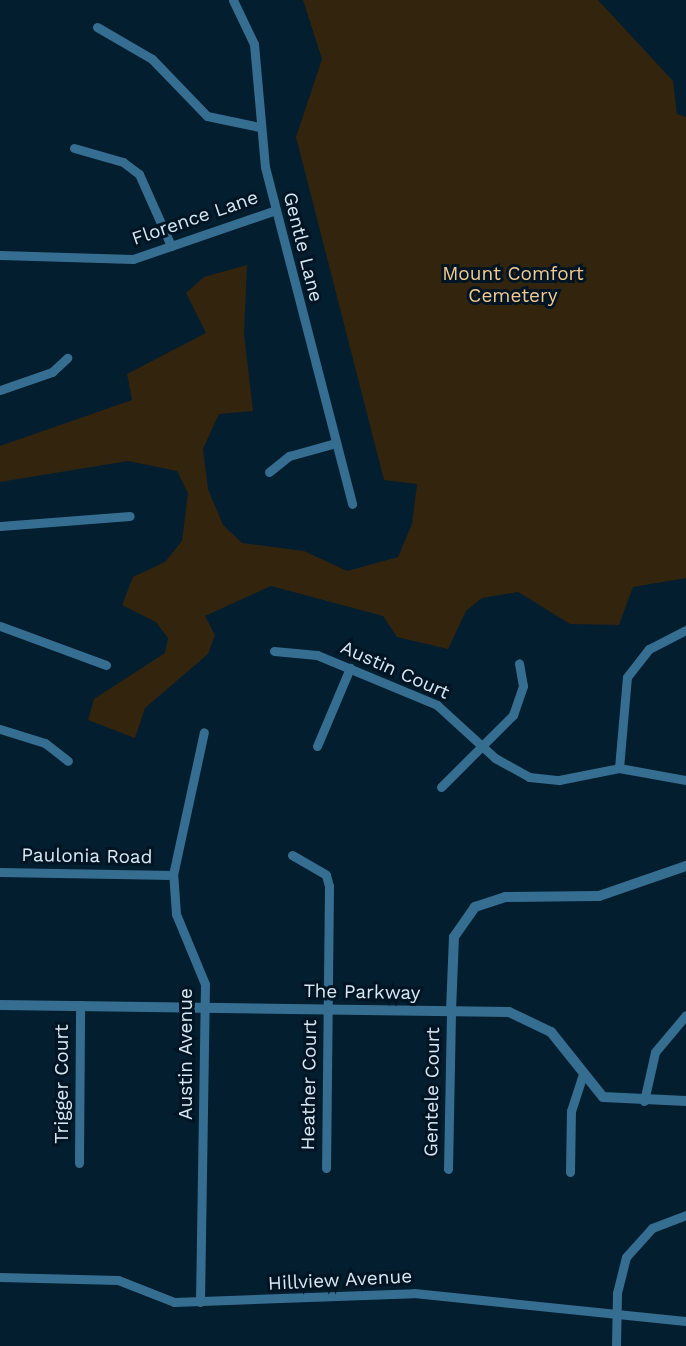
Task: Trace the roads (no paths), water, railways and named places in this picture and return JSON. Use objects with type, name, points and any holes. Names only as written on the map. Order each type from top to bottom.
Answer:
[{"type":"street","name":"Gentle Lane","points":[[233,0],[259,62],[259,127],[276,210],[352,504]]},
{"type":"street","points":[[97,27],[152,59],[206,116],[259,127]]},
{"type":"street","points":[[74,148],[123,162],[139,174],[172,246]]},
{"type":"street","name":"Florence Lane","points":[[0,256],[43,252],[122,260],[172,246],[276,210]]},
{"type":"street","points":[[0,390],[52,372],[67,358]]},
{"type":"street","points":[[269,472],[289,456],[336,443]]},
{"type":"street","points":[[0,526],[130,516]]},
{"type":"street","points":[[0,626],[106,665]]},
{"type":"street","points":[[618,768],[627,677],[649,649],[686,631]]},
{"type":"street","name":"Austin Court","points":[[274,651],[307,652],[437,705],[485,747],[535,779],[618,768],[686,780]]},
{"type":"street","points":[[441,787],[485,747],[517,706],[523,686],[519,663]]},
{"type":"street","points":[[317,746],[350,668]]},
{"type":"street","points":[[0,729],[45,743],[68,761]]},
{"type":"street","name":"Austin Avenue","points":[[200,1302],[204,975],[178,921],[173,875],[204,732]]},
{"type":"street","name":"Heather Court","points":[[292,855],[326,875],[329,886],[326,1168]]},
{"type":"street","name":"Gentele Court","points":[[448,1169],[453,937],[475,907],[505,897],[599,896],[686,866]]},
{"type":"street","name":"Paulonia Road","points":[[0,872],[173,875]]},
{"type":"street","name":"The Parkway","points":[[0,1005],[451,1011],[529,1017],[555,1037],[582,1077],[603,1097],[686,1101]]},
{"type":"street","name":"Trigger Court","points":[[79,1163],[80,1005]]},
{"type":"street","points":[[644,1101],[655,1052],[686,1015]]},
{"type":"street","points":[[570,1172],[571,1111],[582,1077]]},
{"type":"street","points":[[616,1346],[619,1276],[631,1248],[652,1228],[686,1215]]},
{"type":"street","name":"Hillview Avenue","points":[[0,1277],[118,1280],[157,1298],[200,1302],[414,1293],[686,1321]]},
{"type":"park label","name":"Mount Comfort Cemetery","points":[[513,285]]}]
